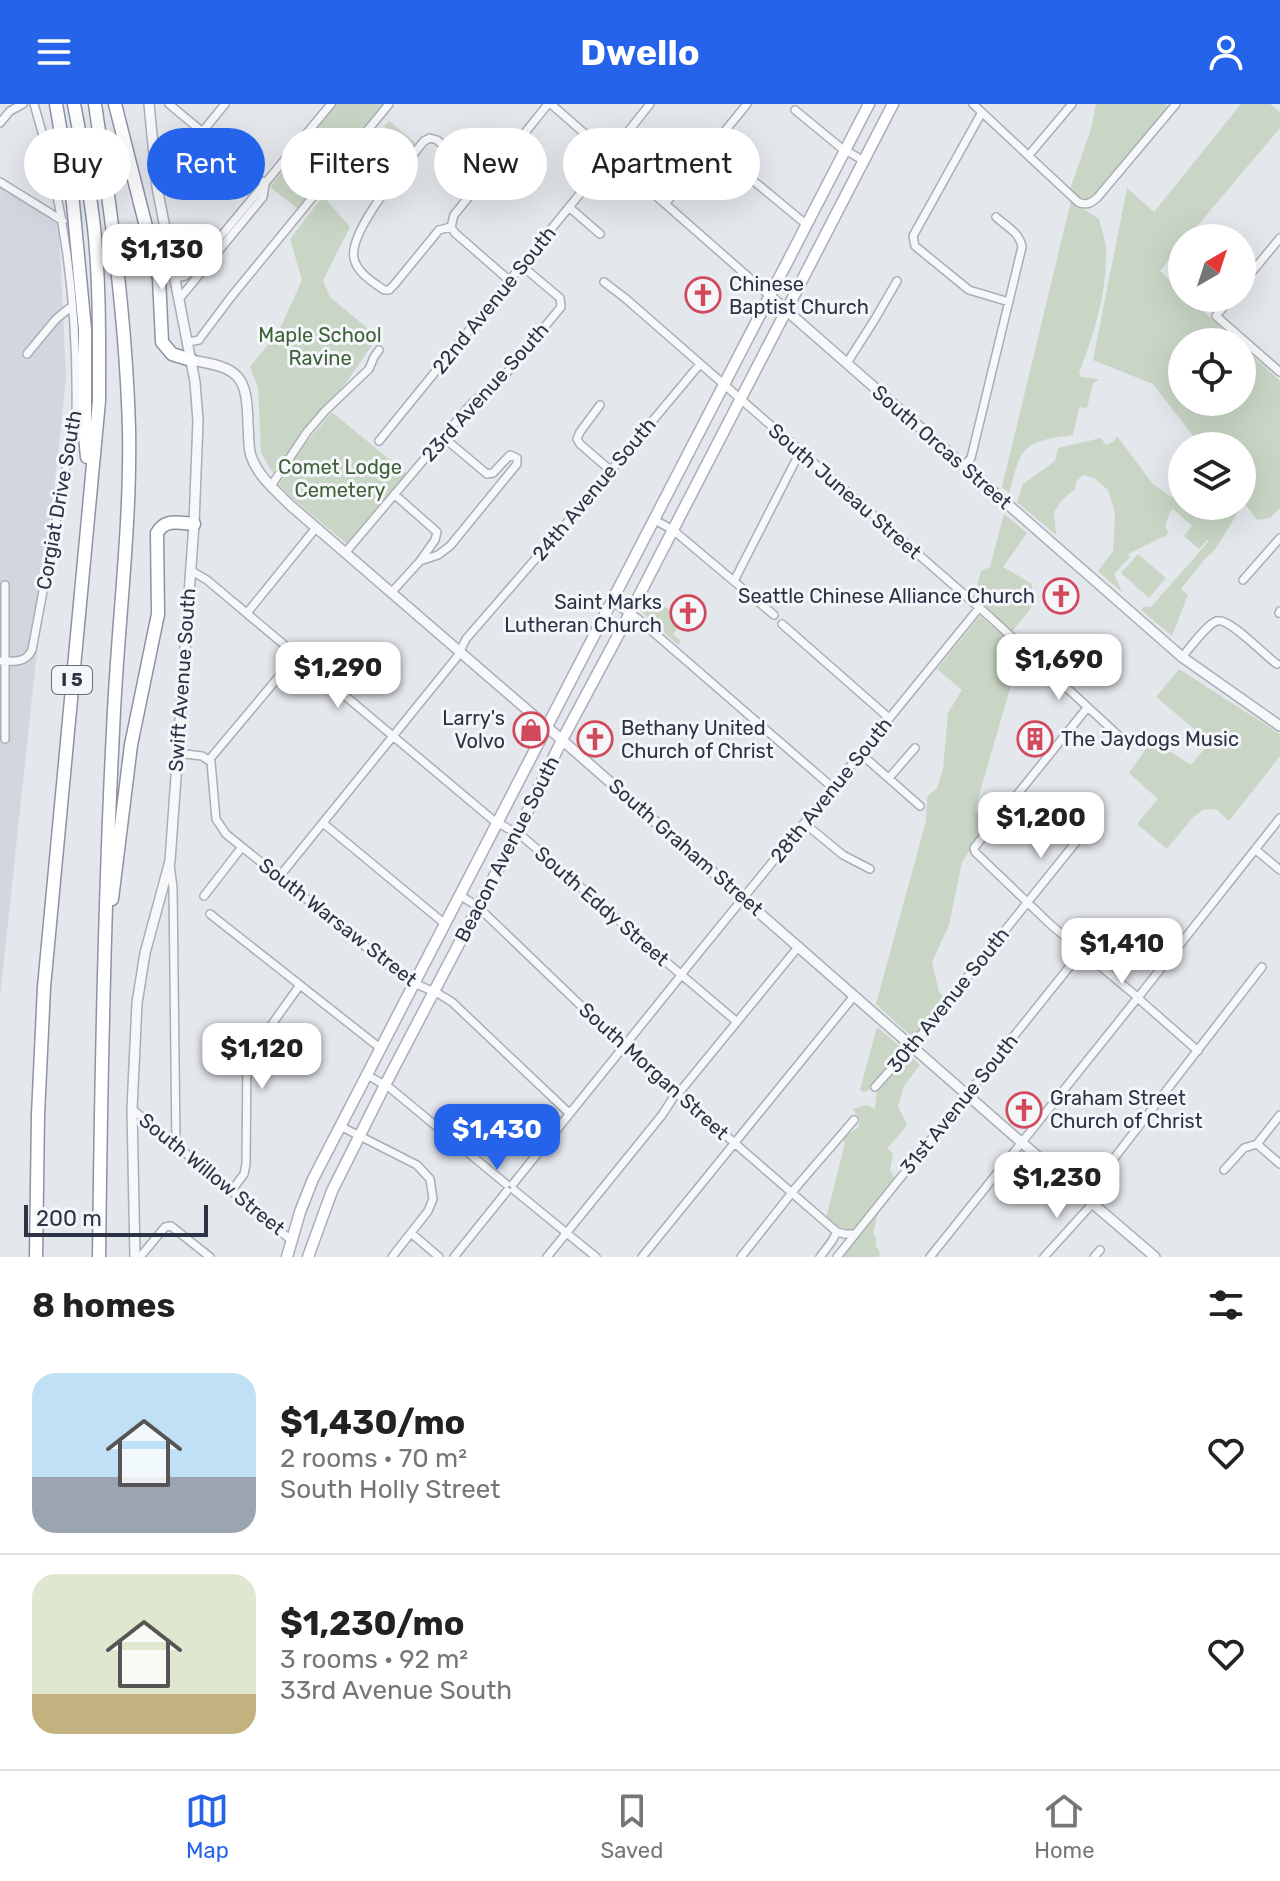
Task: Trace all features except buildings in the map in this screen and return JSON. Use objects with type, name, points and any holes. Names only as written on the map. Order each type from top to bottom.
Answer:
[{"type":"highway","points":[[56,104],[73,203],[85,330],[85,436],[90,488]]},
{"type":"highway","name":"I 5","points":[[36,1257],[44,987],[99,401],[100,331],[94,227],[74,104]]},
{"type":"highway","name":"I 5","points":[[95,104],[117,257],[129,433],[103,958],[99,1257]]},
{"type":"highway","points":[[115,104],[159,278],[162,342],[172,354],[191,360]]},
{"type":"highway","points":[[103,958],[131,745],[158,614],[157,533],[168,522],[194,524]]},
{"type":"main road","name":"Beacon Avenue South","points":[[287,1257],[313,1179],[869,104]]},
{"type":"main road","name":"Beacon Avenue South","points":[[308,1257],[332,1191],[385,1085],[893,104]]},
{"type":"street","points":[[0,123],[10,111],[23,104]]},
{"type":"street","name":"Corgiat Drive South","points":[[3,661],[21,661],[32,650],[76,415],[72,306],[63,221],[34,104]]},
{"type":"street","name":"Swift Avenue South","points":[[149,104],[151,128]]},
{"type":"street","points":[[169,104],[196,128]]},
{"type":"street","points":[[206,128],[225,104]]},
{"type":"street","points":[[265,184],[331,104]]},
{"type":"street","points":[[188,342],[199,340],[389,104]]},
{"type":"street","points":[[530,128],[550,104]]},
{"type":"street","name":"South Orcas Street","points":[[550,104],[578,128]]},
{"type":"street","name":"22nd Avenue South","points":[[632,128],[650,104]]},
{"type":"street","points":[[665,204],[747,104]]},
{"type":"street","points":[[973,104],[1078,202],[1084,204],[1097,198],[1176,104]]},
{"type":"street","points":[[1029,155],[1072,104]]},
{"type":"street","points":[[795,110],[864,161]]},
{"type":"street","points":[[982,112],[913,240],[915,246],[969,290],[1009,302]]},
{"type":"street","points":[[451,227],[439,230],[387,290],[355,263],[353,251],[358,236],[384,192],[430,138],[437,140],[480,179],[479,186],[452,218],[451,227],[510,281]]},
{"type":"street","points":[[0,182],[63,221]]},
{"type":"street","points":[[760,186],[808,225]]},
{"type":"street","name":"Swift Avenue South","points":[[138,1257],[132,1109],[137,1003],[145,953],[170,861],[194,524],[198,421],[195,382],[160,200]]},
{"type":"street","points":[[176,278],[192,271],[250,200]]},
{"type":"street","points":[[180,298],[261,200]]},
{"type":"street","name":"22nd Avenue South","points":[[379,441],[575,200]]},
{"type":"street","name":"South Orcas Street","points":[[660,200],[1182,657],[1280,726]]},
{"type":"street","points":[[569,207],[600,234]]},
{"type":"street","points":[[964,466],[971,458],[1022,247],[1021,240],[996,217]]},
{"type":"street","points":[[1256,267],[1280,238]]},
{"type":"street","name":"23rd Avenue South","points":[[345,553],[472,403],[504,376],[560,309],[560,298],[522,266]]},
{"type":"street","points":[[847,363],[897,281]]},
{"type":"street","name":"South Juneau Street","points":[[604,282],[979,608],[1119,736]]},
{"type":"street","points":[[27,354],[56,319],[72,306]]},
{"type":"street","points":[[1219,312],[1216,316],[1280,372]]},
{"type":"street","points":[[271,486],[307,432],[369,369],[379,350]]},
{"type":"street","name":"South Graham Street","points":[[191,360],[227,368],[235,373],[248,401],[250,452],[260,473],[315,529],[460,651],[1155,1257]]},
{"type":"street","name":"24th Avenue South","points":[[279,877],[457,657],[466,639],[700,364]]},
{"type":"street","points":[[600,405],[577,439],[610,470]]},
{"type":"street","points":[[420,561],[438,555],[450,546],[515,467],[517,458],[510,455],[490,474],[484,473],[443,437]]},
{"type":"street","points":[[734,581],[800,452]]},
{"type":"street","points":[[391,593],[420,561],[437,532],[395,495]]},
{"type":"street","points":[[653,519],[673,530],[774,615]]},
{"type":"street","points":[[247,613],[315,529]]},
{"type":"street","points":[[1243,580],[1280,538]]},
{"type":"street","name":"South Eddy Street","points":[[190,570],[202,575],[498,824],[517,833],[737,1022]]},
{"type":"street","points":[[5,585],[5,739]]},
{"type":"street","points":[[611,601],[630,613],[832,787]]},
{"type":"street","name":"28th Avenue South","points":[[454,1257],[979,608]]},
{"type":"street","points":[[1182,657],[1210,625],[1220,620],[1233,627],[1277,664]]},
{"type":"street","points":[[782,624],[889,718]]},
{"type":"street","points":[[177,753],[202,756],[209,760],[297,655]]},
{"type":"street","points":[[1087,708],[974,848],[975,852],[1027,903],[1198,1051]]},
{"type":"street","points":[[889,778],[915,748]]},
{"type":"street","points":[[860,753],[920,806]]},
{"type":"street","name":"South Warsaw Street","points":[[209,760],[212,764],[216,819],[226,834],[413,984],[452,1002],[569,1113]]},
{"type":"street","points":[[930,1257],[1280,818]]},
{"type":"street","points":[[323,823],[445,924]]},
{"type":"street","points":[[804,823],[843,855],[870,869]]},
{"type":"street","name":"30th Avenue South","points":[[875,1087],[912,1046],[1080,837]]},
{"type":"street","points":[[204,896],[242,847]]},
{"type":"street","points":[[1256,850],[1280,870]]},
{"type":"street","points":[[170,861],[173,888],[176,1145]]},
{"type":"street","name":"South Morgan Street","points":[[461,896],[477,906],[623,1046],[837,1232]]},
{"type":"street","points":[[210,914],[380,1048]]},
{"type":"street","points":[[547,1257],[799,946]]},
{"type":"street","name":"31st Avenue South","points":[[837,1257],[1082,951]]},
{"type":"street","points":[[1044,1257],[1262,967]]},
{"type":"street","points":[[232,1190],[244,1174],[246,1164],[247,1059],[300,985]]},
{"type":"street","points":[[642,1257],[854,996]]},
{"type":"street","points":[[367,1075],[385,1085],[596,1257]]},
{"type":"street","name":"South Willow Street","points":[[132,1109],[291,1240]]},
{"type":"street","points":[[1224,1170],[1244,1148],[1257,1144],[1280,1115]]},
{"type":"street","points":[[741,1257],[854,1120]]},
{"type":"street","points":[[340,1126],[417,1165],[427,1174],[432,1187],[431,1205],[392,1257]]},
{"type":"street","points":[[1257,1144],[1280,1164]]},
{"type":"street","points":[[138,1257],[165,1227],[171,1226],[210,1257]]},
{"type":"street","points":[[820,1257],[837,1232],[854,1234]]},
{"type":"street","points":[[411,1233],[439,1257]]},
{"type":"street","points":[[1094,1257],[1100,1250]]},
{"type":"shaded area","points":[[0,186],[59,225],[66,379],[0,997]]},
{"type":"green space","points":[[336,104],[383,104],[363,128],[317,128]]},
{"type":"green space","points":[[1096,104],[1165,104],[1169,107],[1089,201],[1079,201],[1069,192],[1091,129]]},
{"type":"green space","points":[[1241,104],[1270,104],[1280,112],[1280,128],[1199,224],[1168,224],[1168,261],[1160,271],[1168,279],[1168,312],[1204,312],[1222,328],[1168,328],[1168,403],[1153,384],[1093,360],[1127,188],[1154,212]]},
{"type":"green space","points":[[389,121],[398,128],[387,128],[384,126]]},
{"type":"green space","points":[[281,173],[281,196],[270,187]]},
{"type":"green space","points":[[287,200],[305,200],[298,209]]},
{"type":"green space","name":"Maple School Ravine","points":[[320,200],[326,200],[350,227],[323,281],[330,297],[378,337],[345,384],[306,426],[273,473],[261,453],[258,388],[250,367],[279,331],[302,280],[290,239]]},
{"type":"green space","points":[[1071,201],[1099,219],[1105,242],[1102,298],[1079,373],[1081,377],[1100,379],[1093,383],[1087,408],[1079,407],[1073,435],[1044,440],[1025,450],[1009,493],[1002,487]]},
{"type":"green space","points":[[1256,359],[1280,381],[1280,508],[1270,518],[1256,519],[1256,432],[1190,432],[1178,416],[1256,416]]},
{"type":"green space","name":"Comet Lodge Cemetery","points":[[332,412],[407,474],[347,544],[279,485],[300,450]]},
{"type":"green space","points":[[1117,436],[1152,483],[1168,495],[1165,526],[1169,534],[1128,554],[1130,557],[1114,574],[1122,592],[1098,571],[1113,551],[1115,513],[1108,490],[1094,478],[1083,475],[1054,512],[1056,535],[1017,502],[1023,484],[1055,461],[1058,448],[1101,438],[1106,445]]},
{"type":"green space","points":[[1004,514],[1027,533],[1003,567],[1032,584],[1031,608],[1011,633],[973,600],[981,571],[990,567]]},
{"type":"green space","points":[[1185,520],[1233,520],[1214,551],[1181,589],[1188,595],[1172,636],[1141,610],[1144,606],[1151,607],[1209,541],[1199,549],[1184,536],[1192,526]]},
{"type":"green space","points":[[1138,554],[1166,578],[1149,598],[1121,573]]},
{"type":"green space","points":[[650,600],[684,620],[673,634],[681,641],[678,645],[640,610]]},
{"type":"green space","points":[[980,616],[1021,651],[975,809],[986,826],[962,862],[949,925],[932,962],[939,992],[945,998],[913,1038],[876,1004],[926,821],[927,797],[937,788],[943,769],[948,713],[962,690],[937,669]]},
{"type":"green space","points":[[1179,669],[1280,734],[1280,756],[1229,821],[1216,809],[1203,810],[1193,817],[1167,849],[1137,824],[1158,799],[1129,773],[1152,740],[1191,765],[1210,742],[1156,697]]},
{"type":"green space","points":[[877,1027],[903,1049],[869,1090],[863,1092],[860,1090]]},
{"type":"green space","points":[[909,1055],[920,1065],[904,1086],[898,1106],[907,1125],[887,1149],[893,1153],[890,1170],[895,1179],[855,1229],[839,1227],[826,1218],[845,1143],[843,1139],[858,1127],[860,1120],[853,1109],[867,1105],[875,1109],[877,1089]]},
{"type":"green space","points":[[878,1211],[873,1234],[880,1255],[841,1257]]},
{"type":"place","name":"Chinese Baptist Church","points":[[703,295]]},
{"type":"place","name":"Seattle Chinese Alliance Church","points":[[1061,596]]},
{"type":"place","name":"Saint Marks Lutheran Church","points":[[688,613]]},
{"type":"place","name":"Larry's Volvo","points":[[531,730]]},
{"type":"place","name":"Bethany United Church of Christ","points":[[595,739]]},
{"type":"place","name":"The Jaydogs Music","points":[[1035,739]]},
{"type":"place","name":"Graham Street Church of Christ","points":[[1024,1110]]}]
